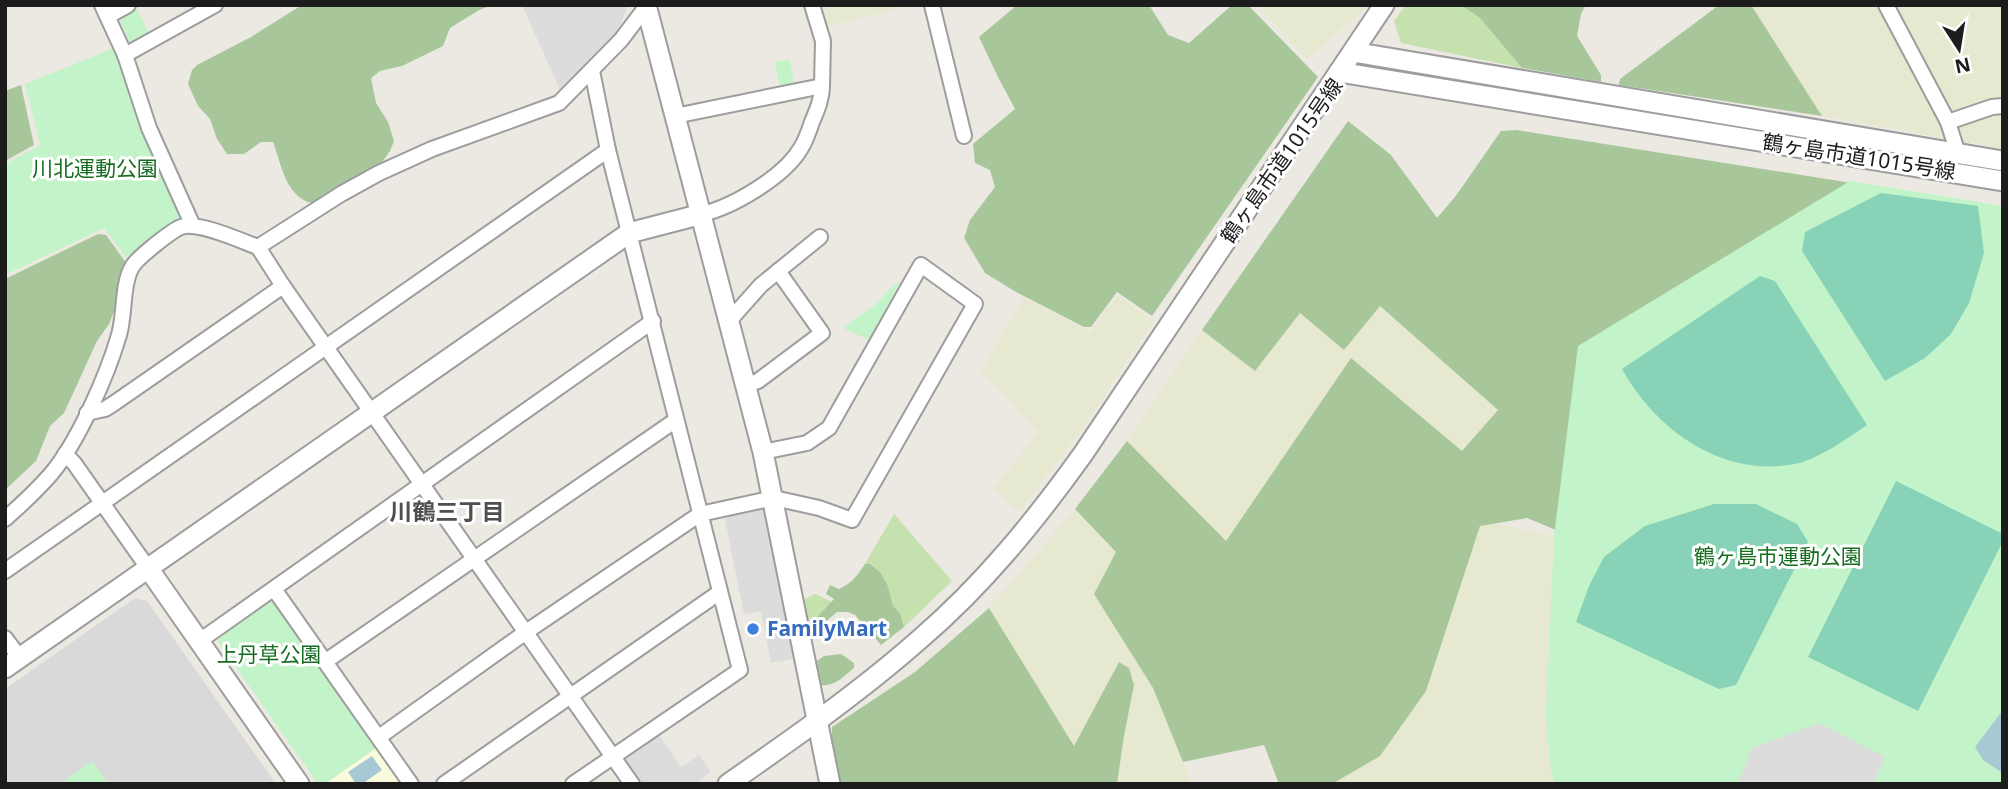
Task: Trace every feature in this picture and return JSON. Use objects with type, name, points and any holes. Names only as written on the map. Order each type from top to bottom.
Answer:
[{"type":"street","points":[[128,5],[105,11],[125,55],[149,128],[193,226]]},
{"type":"street","points":[[125,55],[215,5]]},
{"type":"street","points":[[5,638],[12,663],[629,233],[720,210],[744,197],[790,163],[801,149],[822,97],[823,41],[813,5]]},
{"type":"street","points":[[932,5],[964,136]]},
{"type":"street","points":[[1339,72],[1384,5]]},
{"type":"street","points":[[1886,5],[1948,122],[1958,154]]},
{"type":"street","points":[[258,247],[379,173],[432,149],[559,103],[592,71],[646,6]]},
{"type":"street","points":[[646,6],[747,385],[774,498],[830,784]]},
{"type":"street","name":"鶴ヶ島市道1015号線","points":[[1353,52],[2003,161]]},
{"type":"street","points":[[573,784],[740,670],[608,150],[592,71]]},
{"type":"street","name":"鶴ヶ島市道1015号線","points":[[728,784],[818,721],[930,629],[1013,546],[1043,510],[1091,443],[1339,72],[2003,181]]},
{"type":"street","points":[[675,116],[822,86]]},
{"type":"street","points":[[1948,122],[1992,107],[2003,106]]},
{"type":"street","points":[[5,571],[608,150]]},
{"type":"street","points":[[5,519],[52,473],[87,413],[118,339],[127,279],[132,266],[181,227],[193,226],[258,247],[632,784]]},
{"type":"street","points":[[729,321],[761,285],[820,237]]},
{"type":"street","points":[[379,737],[526,632],[700,514],[774,498],[819,508],[852,520],[975,304],[921,265],[828,428],[807,443],[763,452]]},
{"type":"street","points":[[747,385],[758,381],[822,333],[778,271]]},
{"type":"street","points":[[87,413],[105,409],[113,404],[283,286]]},
{"type":"street","points":[[198,642],[653,321]]},
{"type":"street","points":[[326,661],[676,420]]},
{"type":"street","points":[[65,454],[104,504],[299,784]]},
{"type":"street","points":[[274,589],[411,784]]},
{"type":"street","points":[[444,784],[720,592]]},
{"type":"shaded area","points":[[522,5],[628,5],[620,26],[608,43],[561,92]]},
{"type":"shaded area","points":[[823,5],[911,5],[828,27]]},
{"type":"shaded area","points":[[1258,5],[1370,5],[1307,59]]},
{"type":"shaded area","points":[[1751,5],[2003,5],[2003,149],[1822,116]]},
{"type":"shaded area","points":[[1118,295],[1153,321],[1080,432],[1019,512],[993,488],[1039,432],[981,371],[1024,298],[1090,332]]},
{"type":"shaded area","points":[[1380,306],[1498,410],[1462,451],[1351,358],[1225,541],[1127,441],[1202,330],[1255,371],[1301,313]]},
{"type":"shaded area","points":[[766,506],[797,658],[771,663],[761,611],[744,614],[724,515]]},
{"type":"shaded area","points":[[1075,509],[1117,552],[1094,594],[1153,688],[1192,784],[1117,784],[1134,685],[1118,662],[1074,747],[989,608]]},
{"type":"shaded area","points":[[1477,520],[1554,536],[1546,715],[1551,771],[1555,784],[1326,784]]},
{"type":"shaded area","points":[[135,598],[147,601],[276,784],[5,784],[5,689]]},
{"type":"shaded area","points":[[1819,723],[1885,757],[1873,784],[1738,784],[1752,748]]},
{"type":"shaded area","points":[[658,733],[681,767],[699,755],[711,772],[694,784],[640,784],[622,758]]},
{"type":"shaded area","points":[[376,748],[400,784],[325,784]]},
{"type":"green space","points":[[302,5],[493,5],[479,10],[450,28],[443,46],[402,66],[380,71],[371,78],[376,103],[388,122],[394,141],[390,151],[381,164],[355,176],[312,203],[303,200],[290,187],[273,142],[261,142],[244,154],[227,154],[217,139],[210,119],[198,106],[188,84],[192,70],[197,65],[251,37]]},
{"type":"green space","points":[[1017,5],[1149,5],[1168,35],[1189,43],[1232,5],[1248,5],[1318,77],[1152,316],[1117,292],[1091,327],[1084,327],[985,273],[964,238],[970,220],[995,187],[990,170],[975,163],[973,144],[1015,109],[979,37]]},
{"type":"green space","points":[[1406,5],[1461,5],[1480,18],[1522,68],[1401,43],[1394,21]]},
{"type":"green space","points":[[1461,5],[1586,5],[1581,14],[1577,36],[1601,75],[1601,82],[1522,68],[1480,18]]},
{"type":"green space","points":[[1719,5],[1751,5],[1822,116],[1619,85],[1620,79]]},
{"type":"green space","points":[[136,7],[150,35],[135,44],[129,42],[120,19],[122,14]]},
{"type":"green space","name":"川北運動公園","points":[[114,48],[146,138],[180,213],[176,222],[128,260],[104,228],[5,275],[5,164],[40,145],[25,84]]},
{"type":"green space","points":[[790,59],[795,90],[781,93],[775,62]]},
{"type":"green space","points":[[21,85],[34,145],[5,161],[5,91]]},
{"type":"green space","points":[[1348,121],[1391,155],[1437,218],[1501,131],[1516,130],[1858,184],[1556,530],[1527,518],[1480,526],[1426,691],[1380,756],[1332,784],[1279,784],[1264,745],[1183,762],[1153,688],[1094,594],[1116,552],[1075,509],[1127,441],[1226,541],[1351,358],[1462,451],[1498,410],[1380,306],[1344,350],[1300,313],[1255,371],[1202,330]]},
{"type":"green space","name":"鶴ヶ島市運動公園","points":[[1850,181],[2003,206],[2003,784],[1555,784],[1551,771],[1546,715],[1554,536],[1578,346]]},
{"type":"green space","points":[[1881,193],[1978,206],[1984,253],[1969,303],[1951,334],[1925,358],[1885,381],[1802,251],[1805,232]]},
{"type":"green space","points":[[98,234],[106,235],[127,264],[119,299],[64,413],[50,426],[36,461],[5,490],[5,279]]},
{"type":"green space","points":[[1760,276],[1775,281],[1867,425],[1822,453],[1795,464],[1742,464],[1694,445],[1672,430],[1653,412],[1622,369]]},
{"type":"green space","points":[[900,282],[869,340],[843,328],[875,305]]},
{"type":"green space","points":[[1896,481],[2003,534],[2003,541],[1918,711],[1808,657]]},
{"type":"green space","points":[[1714,504],[1756,504],[1797,524],[1808,542],[1736,685],[1719,689],[1576,622],[1589,586],[1604,557],[1645,526]]},
{"type":"green space","points":[[894,514],[952,581],[904,627],[880,572],[870,564],[865,564]]},
{"type":"green space","points":[[865,564],[870,564],[880,572],[904,627],[881,645],[855,615],[848,612],[837,612],[824,623],[810,629],[809,626],[834,599],[826,594],[830,585],[839,589],[844,587]]},
{"type":"green space","points":[[815,594],[832,602],[809,626],[803,600]]},
{"type":"green space","name":"上丹草公園","points":[[265,599],[272,599],[376,748],[325,784],[318,784],[219,643],[218,636]]},
{"type":"green space","points":[[989,608],[1074,746],[1119,662],[1129,668],[1134,685],[1117,784],[840,784],[832,727],[915,672]]},
{"type":"green space","points":[[841,654],[854,663],[854,668],[835,683],[821,685],[817,661],[824,656]]},
{"type":"green space","points":[[92,761],[107,782],[68,784],[65,780]]},
{"type":"water","points":[[2003,710],[2003,773],[1983,760],[1975,747]]},
{"type":"water","points":[[372,756],[382,770],[362,784],[356,784],[348,772]]},
{"type":"place","name":"FamilyMart","points":[[753,629]]},
{"type":"district","name":"川鶴三丁目","points":[[447,512]]}]
